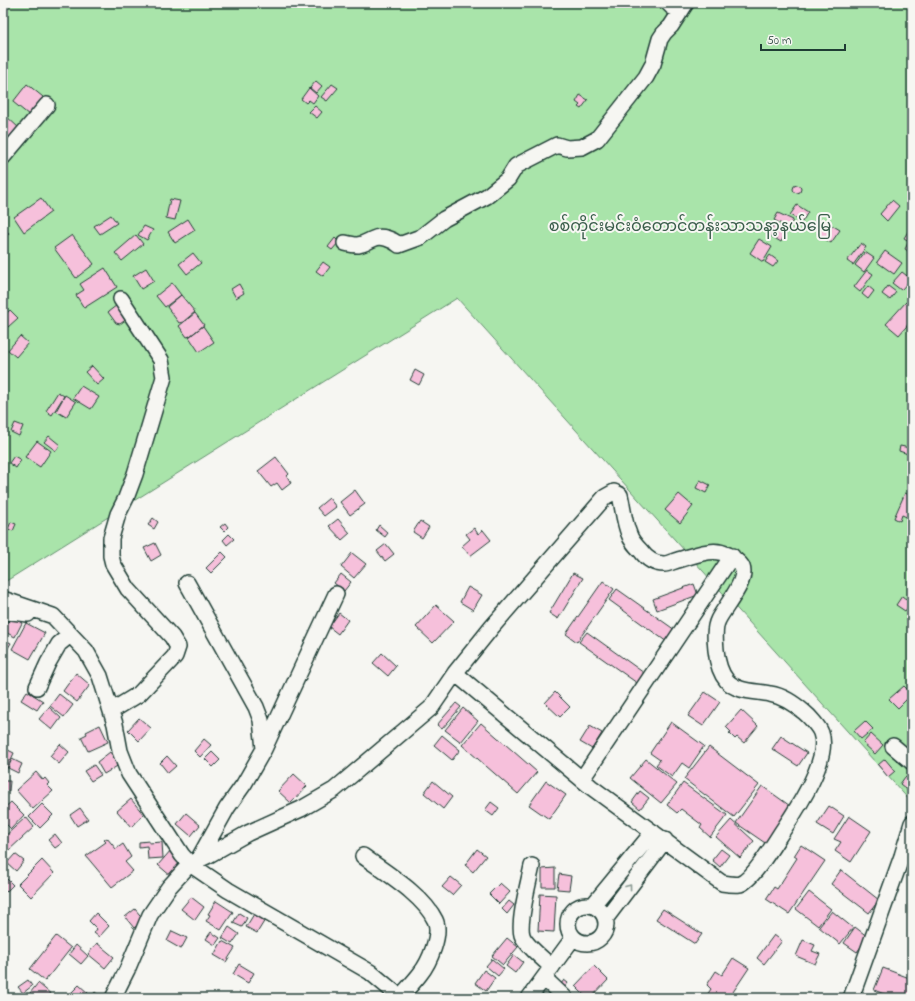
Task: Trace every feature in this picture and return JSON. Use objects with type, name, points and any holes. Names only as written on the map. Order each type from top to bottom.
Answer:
[{"type":"street","points":[[345,243],[359,245],[374,238],[381,238],[393,239],[398,244],[421,237],[444,219],[487,196],[508,180],[516,166],[557,145],[567,148],[582,147],[597,139],[646,77],[653,64],[660,39],[671,26],[678,6]]},
{"type":"street","points":[[3,157],[47,105]]},
{"type":"street","points":[[111,711],[139,694],[175,656],[178,647],[172,637],[128,589],[113,564],[111,556],[111,538],[118,514],[135,474],[164,377],[161,360],[121,299]]},
{"type":"street","points":[[194,862],[248,833],[301,809],[334,790],[431,708],[455,673],[492,627],[605,497],[614,492],[620,495],[629,534],[633,543],[647,559],[664,564],[710,550],[724,552],[732,556],[742,565],[743,577],[718,621],[715,635],[720,670],[727,682],[736,687],[785,698],[795,704],[808,715],[821,732],[823,749],[816,771],[798,807],[752,876],[741,884],[722,883],[582,779],[455,673]]},
{"type":"street","points":[[582,779],[732,556]]},
{"type":"street","points":[[187,584],[256,707],[260,720],[264,749]]},
{"type":"street","points":[[113,998],[127,970],[150,915],[170,887],[194,862],[227,808],[244,784],[264,749],[336,594]]},
{"type":"street","points":[[3,599],[53,616],[86,652],[100,676],[115,724],[120,751],[129,774],[182,855],[194,862],[228,890],[365,969],[400,998],[421,974],[430,958],[436,940],[436,922],[422,900],[363,856]]},
{"type":"street","points":[[3,614],[4,611],[53,616]]},
{"type":"street","points":[[37,687],[59,644],[70,635]]},
{"type":"street","points":[[893,746],[912,762]]},
{"type":"street","points":[[851,998],[907,854],[912,823]]},
{"type":"street","points":[[593,905],[659,836]]},
{"type":"street","points":[[606,918],[659,836]]},
{"type":"street","points":[[532,866],[522,918],[522,935],[565,998]]},
{"type":"street","points":[[584,905],[593,905],[601,910],[606,918],[607,926],[604,935],[597,941],[589,944],[580,942],[573,938],[569,930],[568,922],[571,914],[576,908],[584,905]]},
{"type":"street","points":[[529,998],[573,938]]},
{"type":"green space","name":"စစ်ကိုင်းမင်းဝံတောင်တန်းသာသနာ့နယ်မြေ","points":[[3,3],[912,3],[912,803],[457,298],[3,583]]},
{"type":"building","points":[[316,81],[322,86],[316,93],[310,88]]},
{"type":"building","points":[[27,84],[43,97],[29,115],[13,102]]},
{"type":"building","points":[[332,84],[338,88],[327,101],[321,97]]},
{"type":"building","points":[[309,88],[318,96],[313,103],[309,100],[306,103],[301,99]]},
{"type":"building","points":[[580,95],[588,100],[581,109],[578,107],[580,105],[576,102]]},
{"type":"building","points":[[315,106],[322,112],[317,118],[309,112]]},
{"type":"building","points":[[3,113],[21,130],[3,149]]},
{"type":"building","points":[[797,185],[800,186],[800,192],[797,193],[794,192],[793,189],[794,186]]},
{"type":"building","points":[[41,198],[51,212],[24,232],[14,217]]},
{"type":"building","points":[[170,199],[180,201],[175,220],[166,218]]},
{"type":"building","points":[[892,200],[899,206],[887,221],[880,214]]},
{"type":"building","points":[[797,205],[808,212],[802,222],[790,215]]},
{"type":"building","points":[[778,213],[793,220],[789,228],[774,220]]},
{"type":"building","points":[[111,215],[117,223],[100,234],[94,226]]},
{"type":"building","points":[[188,219],[195,230],[175,243],[168,232]]},
{"type":"building","points":[[825,221],[840,230],[831,243],[817,234]]},
{"type":"building","points":[[775,223],[787,231],[781,242],[768,234]]},
{"type":"building","points":[[912,225],[912,254],[905,249],[909,241],[904,238]]},
{"type":"building","points":[[144,226],[153,230],[147,240],[138,235]]},
{"type":"building","points":[[3,228],[9,233],[3,240]]},
{"type":"building","points":[[72,235],[94,264],[76,278],[54,248]]},
{"type":"building","points":[[136,235],[143,244],[122,261],[115,253]]},
{"type":"building","points":[[335,238],[339,242],[332,250],[328,247]]},
{"type":"building","points":[[759,239],[772,247],[763,262],[750,253]]},
{"type":"building","points":[[861,243],[866,247],[853,265],[847,261]]},
{"type":"building","points":[[885,251],[902,263],[894,274],[877,262]]},
{"type":"building","points":[[865,252],[874,258],[864,272],[855,265]]},
{"type":"building","points":[[193,253],[201,263],[187,274],[179,264]]},
{"type":"building","points":[[770,255],[778,261],[773,267],[765,262]]},
{"type":"building","points":[[323,262],[330,267],[323,276],[316,271]]},
{"type":"building","points":[[105,268],[117,287],[84,308],[76,295],[84,290],[80,284]]},
{"type":"building","points":[[146,268],[154,281],[141,289],[133,276]]},
{"type":"building","points":[[867,270],[873,274],[860,292],[854,287]]},
{"type":"building","points":[[902,272],[911,279],[901,290],[892,283]]},
{"type":"building","points":[[172,283],[181,295],[165,307],[156,296]]},
{"type":"building","points":[[239,284],[244,293],[236,298],[231,289]]},
{"type":"building","points":[[868,286],[874,291],[868,299],[862,294]]},
{"type":"building","points":[[888,286],[896,292],[890,300],[882,294]]},
{"type":"building","points":[[181,295],[195,312],[183,322],[179,323],[167,307]]},
{"type":"building","points":[[121,302],[131,316],[120,324],[116,323],[108,312]]},
{"type":"building","points":[[906,302],[912,308],[912,320],[899,335],[886,324]]},
{"type":"building","points":[[10,310],[18,318],[8,327],[5,323],[7,320],[4,316]]},
{"type":"building","points":[[195,313],[204,325],[187,337],[179,326]]},
{"type":"building","points":[[203,326],[214,342],[199,352],[189,337]]},
{"type":"building","points":[[20,336],[28,343],[16,357],[8,350]]},
{"type":"building","points":[[92,366],[104,379],[97,385],[85,372]]},
{"type":"building","points":[[415,370],[424,375],[419,385],[410,380]]},
{"type":"building","points":[[81,386],[99,397],[91,409],[73,398]]},
{"type":"building","points":[[58,392],[64,396],[52,415],[46,411]]},
{"type":"building","points":[[65,395],[76,402],[66,417],[56,411]]},
{"type":"building","points":[[15,423],[23,426],[19,436],[11,432]]},
{"type":"building","points":[[49,436],[60,445],[56,451],[44,442]]},
{"type":"building","points":[[37,441],[51,451],[40,467],[25,457]]},
{"type":"building","points":[[900,446],[910,448],[908,454],[899,451]]},
{"type":"building","points":[[14,456],[21,460],[16,468],[9,463]]},
{"type":"building","points":[[276,457],[289,474],[287,476],[291,483],[282,490],[277,483],[271,487],[258,471]]},
{"type":"building","points":[[700,480],[710,485],[706,493],[696,488]]},
{"type":"building","points":[[355,490],[365,504],[350,515],[340,502]]},
{"type":"building","points":[[905,493],[912,496],[912,515],[911,519],[902,515],[900,521],[894,518]]},
{"type":"building","points":[[679,494],[693,506],[680,523],[665,510]]},
{"type":"building","points":[[329,498],[336,507],[324,516],[317,508]]},
{"type":"building","points":[[153,518],[158,522],[154,529],[148,525]]},
{"type":"building","points":[[338,519],[350,533],[342,540],[329,526]]},
{"type":"building","points":[[420,521],[429,527],[422,538],[413,532]]},
{"type":"building","points":[[11,522],[16,524],[13,531],[8,529]]},
{"type":"building","points":[[225,523],[228,527],[224,531],[220,527]]},
{"type":"building","points":[[379,525],[388,533],[385,537],[376,530]]},
{"type":"building","points":[[474,528],[478,534],[483,530],[491,540],[470,556],[462,546],[470,539],[466,534]]},
{"type":"building","points":[[229,534],[234,539],[227,545],[223,540]]},
{"type":"building","points":[[155,543],[161,555],[151,561],[144,548]]},
{"type":"building","points":[[386,544],[394,554],[385,561],[377,551]]},
{"type":"building","points":[[222,552],[227,557],[211,573],[206,568]]},
{"type":"building","points":[[352,553],[366,564],[354,578],[341,567]]},
{"type":"building","points":[[573,573],[583,578],[558,619],[549,613]]},
{"type":"building","points":[[341,574],[351,582],[344,591],[334,583]]},
{"type":"building","points":[[603,581],[614,589],[577,642],[566,634]]},
{"type":"building","points":[[694,584],[698,595],[657,610],[653,599]]},
{"type":"building","points":[[468,587],[482,595],[473,610],[460,602]]},
{"type":"building","points":[[617,589],[675,630],[667,642],[609,600]]},
{"type":"building","points":[[902,596],[911,603],[905,611],[896,605]]},
{"type":"building","points":[[436,605],[454,621],[433,643],[416,627]]},
{"type":"building","points":[[339,613],[348,620],[338,634],[329,627]]},
{"type":"building","points":[[11,617],[22,623],[15,637],[3,631]]},
{"type":"building","points":[[26,623],[45,633],[30,659],[12,649]]},
{"type":"building","points":[[587,632],[644,673],[637,683],[579,642]]},
{"type":"building","points":[[3,639],[11,643],[3,656]]},
{"type":"building","points":[[382,653],[396,666],[388,676],[373,663]]},
{"type":"building","points":[[76,673],[90,685],[77,702],[63,691]]},
{"type":"building","points":[[904,686],[912,694],[898,708],[889,699]]},
{"type":"building","points":[[27,691],[43,701],[37,710],[21,700]]},
{"type":"building","points":[[555,692],[570,707],[560,717],[545,703]]},
{"type":"building","points":[[705,692],[720,702],[703,726],[688,716]]},
{"type":"building","points":[[59,694],[73,705],[64,717],[50,706]]},
{"type":"building","points":[[456,703],[461,707],[442,729],[437,725]]},
{"type":"building","points":[[49,707],[61,718],[52,730],[39,719]]},
{"type":"building","points":[[463,708],[478,721],[461,742],[445,730]]},
{"type":"building","points":[[741,710],[758,726],[744,743],[737,737],[735,739],[726,727]]},
{"type":"building","points":[[139,718],[151,728],[139,741],[128,730]]},
{"type":"building","points":[[865,721],[873,729],[861,739],[854,731]]},
{"type":"building","points":[[671,722],[704,746],[689,768],[682,763],[672,777],[656,765],[660,760],[650,753]]},
{"type":"building","points":[[481,723],[537,772],[518,794],[462,745]]},
{"type":"building","points":[[100,725],[108,742],[88,751],[81,737],[87,734],[86,732]]},
{"type":"building","points":[[590,726],[602,733],[592,749],[580,742]]},
{"type":"building","points":[[871,734],[883,745],[875,754],[863,743]]},
{"type":"building","points":[[442,735],[460,750],[452,760],[434,745]]},
{"type":"building","points":[[781,736],[807,753],[798,766],[772,749]]},
{"type":"building","points":[[204,739],[211,745],[200,757],[194,751]]},
{"type":"building","points":[[60,744],[69,752],[59,764],[50,756]]},
{"type":"building","points":[[709,747],[759,785],[734,817],[684,779]]},
{"type":"building","points":[[4,748],[14,753],[5,773],[3,772]]},
{"type":"building","points":[[110,752],[119,765],[104,774],[97,762]]},
{"type":"building","points":[[212,752],[220,760],[213,767],[205,759]]},
{"type":"building","points":[[167,756],[176,766],[168,773],[160,763]]},
{"type":"building","points":[[12,759],[22,764],[18,773],[8,768]]},
{"type":"building","points":[[646,759],[677,784],[661,803],[630,778]]},
{"type":"building","points":[[885,759],[895,771],[888,777],[878,765]]},
{"type":"building","points":[[94,765],[101,775],[91,781],[84,771]]},
{"type":"building","points":[[36,772],[43,780],[45,778],[49,783],[47,785],[53,791],[33,809],[16,790]]},
{"type":"building","points":[[294,774],[307,786],[291,803],[278,791]]},
{"type":"building","points":[[905,777],[912,782],[912,789],[910,792],[900,784]]},
{"type":"building","points":[[4,781],[10,781],[9,791],[3,790]]},
{"type":"building","points":[[433,781],[452,797],[443,809],[424,793]]},
{"type":"building","points":[[546,781],[566,795],[549,819],[529,805]]},
{"type":"building","points":[[683,783],[727,815],[710,837],[700,828],[702,825],[681,809],[677,813],[667,805]]},
{"type":"building","points":[[762,786],[793,808],[768,845],[736,823]]},
{"type":"building","points":[[640,791],[649,798],[640,809],[632,802]]},
{"type":"building","points":[[131,799],[144,815],[131,827],[117,811]]},
{"type":"building","points":[[11,802],[24,815],[11,829],[3,821],[3,809]]},
{"type":"building","points":[[491,802],[499,808],[493,816],[485,810]]},
{"type":"building","points":[[42,804],[53,815],[40,828],[29,817]]},
{"type":"building","points":[[829,806],[844,816],[833,834],[817,824]]},
{"type":"building","points":[[80,808],[88,819],[77,826],[70,815]]},
{"type":"building","points":[[186,813],[200,825],[191,836],[177,824]]},
{"type":"building","points":[[849,816],[871,831],[851,862],[835,851],[841,842],[834,839]]},
{"type":"building","points":[[26,817],[34,827],[8,851],[3,845],[3,838]]},
{"type":"building","points":[[731,820],[754,841],[740,858],[716,837]]},
{"type":"building","points":[[55,834],[62,843],[55,848],[48,840]]},
{"type":"building","points":[[107,838],[116,849],[123,844],[131,857],[125,862],[133,871],[112,887],[86,856],[106,842],[104,840]]},
{"type":"building","points":[[149,841],[149,843],[162,842],[163,858],[148,859],[147,846],[139,847],[139,842]]},
{"type":"building","points":[[801,845],[825,861],[789,914],[766,899],[774,887],[777,889],[797,858],[794,856]]},
{"type":"building","points":[[477,849],[486,856],[473,872],[465,865]]},
{"type":"building","points":[[721,849],[729,855],[720,867],[712,860]]},
{"type":"building","points":[[171,850],[185,862],[172,877],[158,865]]},
{"type":"building","points":[[15,854],[24,861],[16,871],[7,863]]},
{"type":"building","points":[[42,860],[54,873],[31,897],[18,884]]},
{"type":"building","points":[[555,868],[555,887],[542,887],[542,869]]},
{"type":"building","points":[[841,870],[879,900],[869,913],[831,884]]},
{"type":"building","points":[[559,874],[571,876],[569,890],[557,889]]},
{"type":"building","points":[[451,877],[461,885],[452,895],[442,887]]},
{"type":"building","points":[[7,879],[13,885],[6,892],[3,889],[3,883]]},
{"type":"building","points":[[500,883],[510,892],[499,904],[489,894]]},
{"type":"building","points":[[809,892],[831,909],[818,926],[796,909]]},
{"type":"building","points":[[540,894],[556,895],[554,932],[538,931]]},
{"type":"building","points":[[191,897],[204,907],[195,920],[181,909]]},
{"type":"building","points":[[216,901],[233,912],[221,930],[206,921],[210,915],[208,914]]},
{"type":"building","points":[[509,901],[514,905],[507,914],[502,909]]},
{"type":"building","points":[[135,909],[144,920],[134,928],[125,917]]},
{"type":"building","points":[[663,909],[702,934],[695,944],[656,919]]},
{"type":"building","points":[[832,911],[853,928],[840,944],[819,927]]},
{"type":"building","points":[[96,913],[109,926],[99,937],[94,933],[97,929],[89,921]]},
{"type":"building","points":[[239,913],[247,918],[242,927],[233,923]]},
{"type":"building","points":[[254,914],[265,920],[257,933],[246,927]]},
{"type":"building","points":[[229,927],[239,934],[232,944],[222,938]]},
{"type":"building","points":[[855,927],[868,937],[857,952],[844,943]]},
{"type":"building","points":[[172,931],[187,938],[181,949],[167,941]]},
{"type":"building","points":[[211,932],[220,938],[215,945],[206,939]]},
{"type":"building","points":[[774,935],[782,941],[764,964],[757,958]]},
{"type":"building","points":[[56,936],[71,948],[45,981],[30,969]]},
{"type":"building","points":[[507,938],[518,947],[503,965],[492,956]]},
{"type":"building","points":[[803,940],[815,945],[812,951],[820,954],[815,964],[796,956]]},
{"type":"building","points":[[222,941],[235,948],[226,962],[214,955]]},
{"type":"building","points":[[97,943],[114,957],[105,968],[88,954]]},
{"type":"building","points":[[76,945],[88,956],[81,964],[69,954]]},
{"type":"building","points":[[514,955],[523,962],[515,973],[506,966]]},
{"type":"building","points":[[733,958],[749,968],[729,998],[705,998],[711,989],[707,985],[716,971],[722,975]]},
{"type":"building","points":[[492,959],[504,969],[498,976],[486,966]]},
{"type":"building","points":[[239,964],[254,973],[248,983],[233,974]]},
{"type":"building","points":[[594,966],[608,980],[591,998],[587,998],[575,986]]},
{"type":"building","points":[[883,968],[912,979],[912,998],[894,998],[874,990]]},
{"type":"building","points":[[484,970],[495,978],[486,991],[475,983]]},
{"type":"building","points":[[28,980],[32,986],[23,993],[18,987]]},
{"type":"building","points":[[564,980],[568,983],[564,988],[560,985]]},
{"type":"building","points":[[38,983],[52,995],[50,998],[36,998],[30,993]]},
{"type":"building","points":[[79,985],[88,993],[83,998],[75,998],[70,994]]},
{"type":"building","points":[[95,992],[102,998],[90,998]]}]
